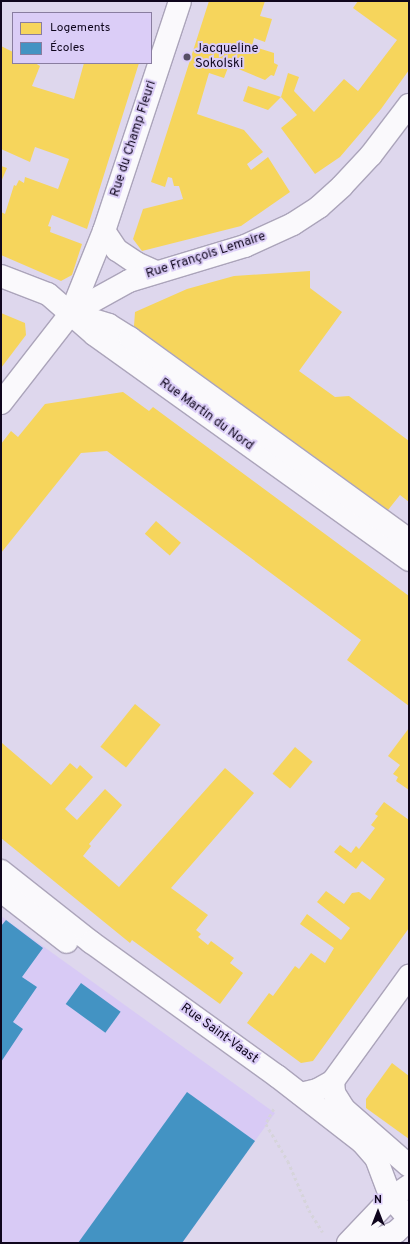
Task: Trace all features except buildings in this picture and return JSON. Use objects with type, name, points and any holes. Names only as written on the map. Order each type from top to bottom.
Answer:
[{"type":"street","name":"Rue du Champ Fleuri","points":[[71,313],[104,231],[180,1]]},
{"type":"street","name":"Rue François Lemaire","points":[[1,403],[71,313],[128,281],[245,246],[277,232],[305,216],[331,197],[361,167],[409,104]]},
{"type":"street","points":[[104,231],[117,250],[136,264],[156,272]]},
{"type":"street","name":"Rue Martin du Nord","points":[[1,276],[38,289],[71,313],[95,335],[409,560]]},
{"type":"street","points":[[1,291],[109,325],[130,338],[409,540]]},
{"type":"street","name":"Rue Saint-Vaast","points":[[1,871],[91,942],[301,1094],[368,1147],[383,1174]]},
{"type":"street","points":[[1,891],[348,1146],[383,1174],[403,1193],[409,1219],[396,1232],[370,1243]]},
{"type":"street","points":[[301,1094],[317,1090],[333,1081],[409,976]]},
{"type":"street","points":[[333,1081],[334,1093],[344,1109],[409,1166]]},
{"type":"street","points":[[348,1243],[403,1193]]},
{"type":"path","points":[[282,1112],[276,1107],[266,1124],[288,1161],[309,1210],[327,1237]]},
{"type":"shaded area","points":[[1,916],[275,1113],[182,1243],[1,1243]]},
{"type":"place","name":"Jacqueline Sokolski","points":[[187,57]]}]
